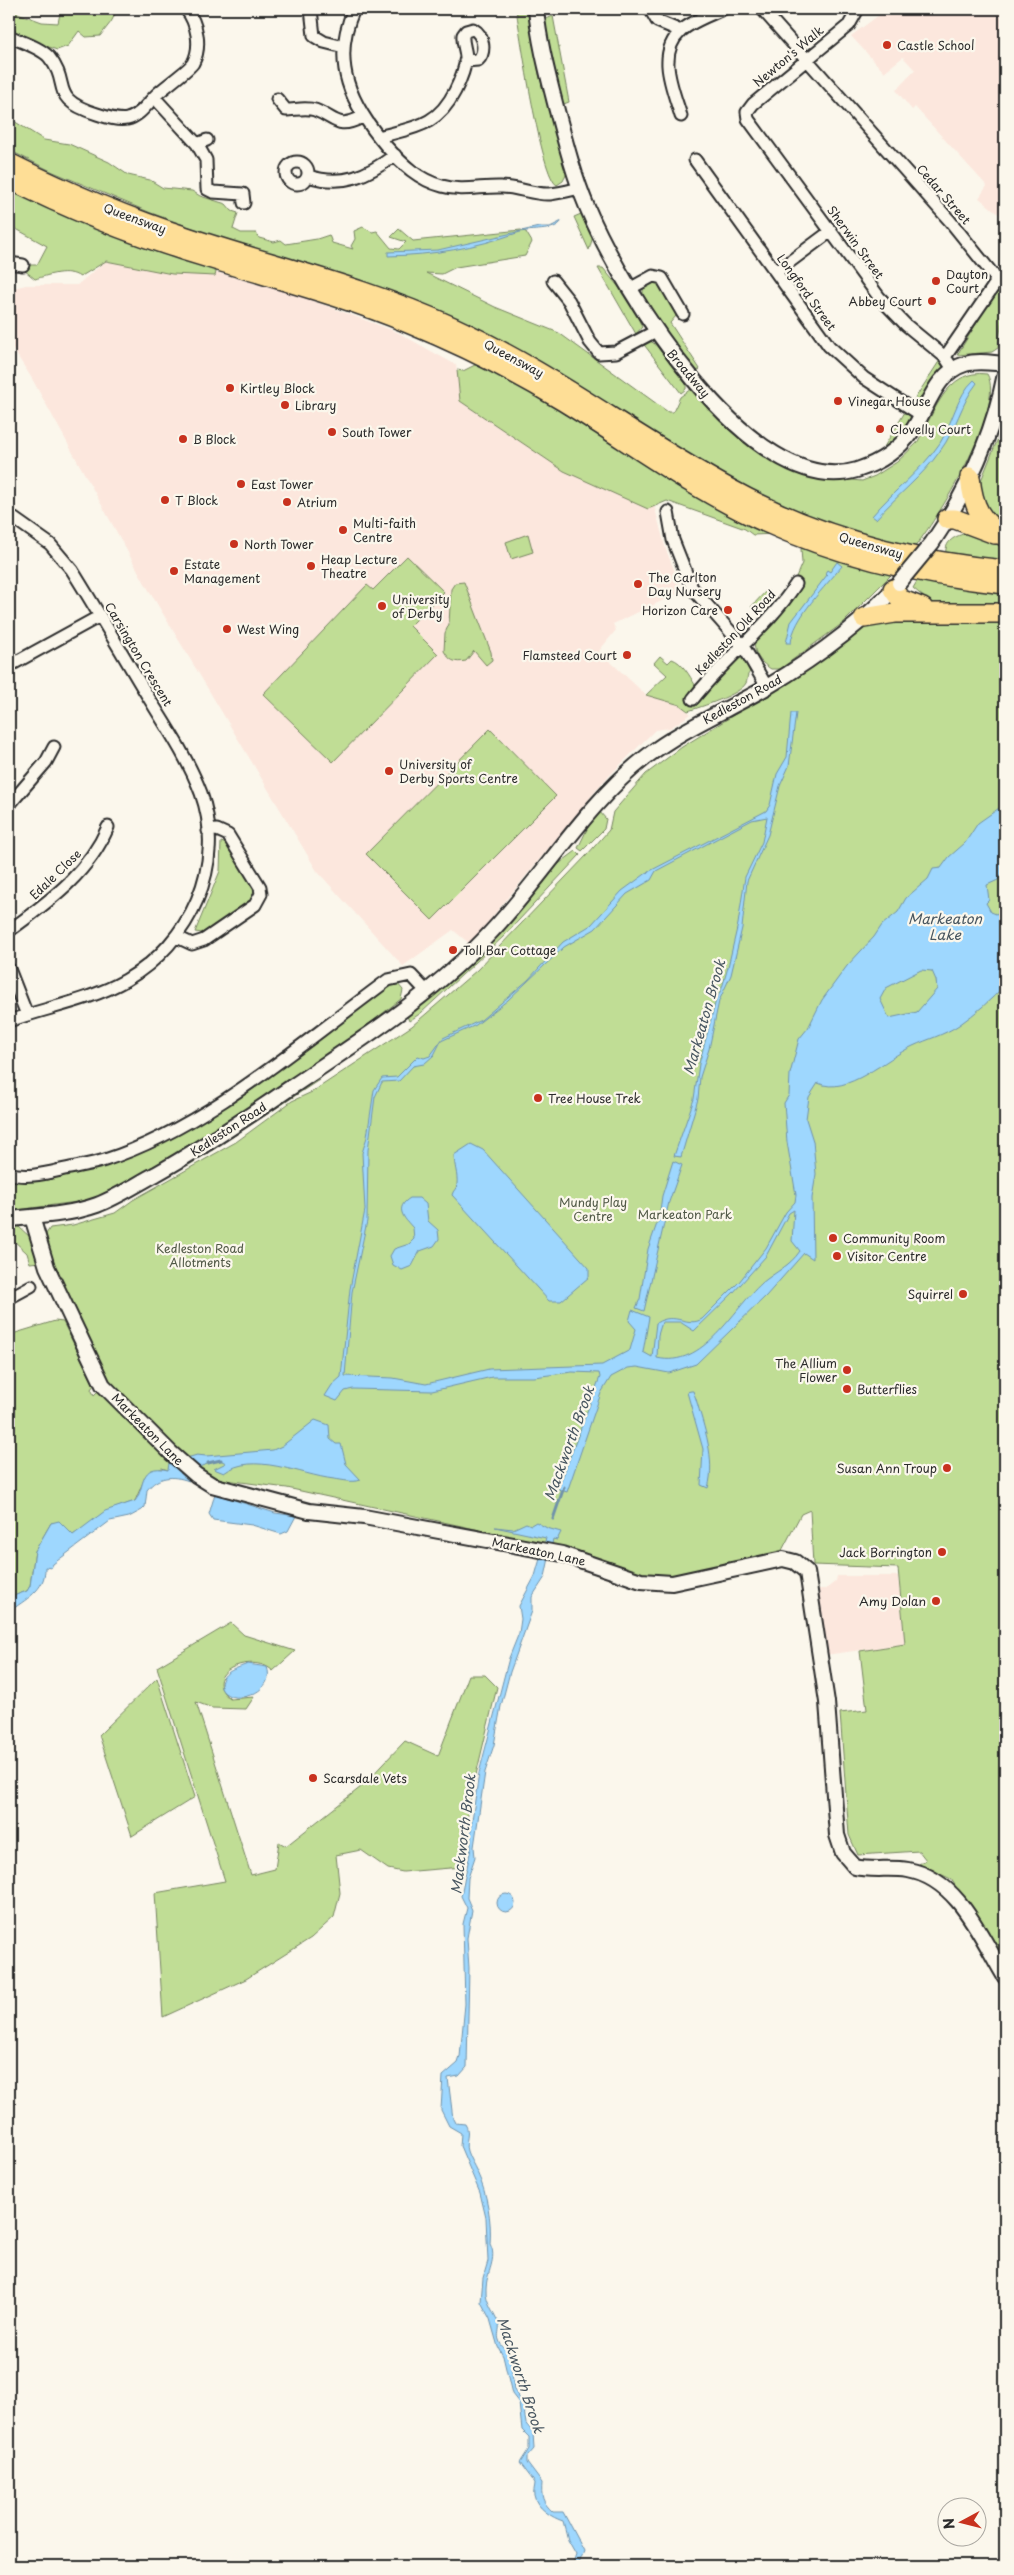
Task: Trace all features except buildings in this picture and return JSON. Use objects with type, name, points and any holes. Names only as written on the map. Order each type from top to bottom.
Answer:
[{"type":"highway","name":"Queensway","points":[[9,163],[98,204],[141,220],[211,245],[354,288],[452,327],[533,368],[723,485],[824,532],[882,550],[941,562],[1005,570]]},
{"type":"highway","name":"Queensway","points":[[9,179],[137,234],[220,262],[354,302],[459,345],[550,393],[701,489],[775,526],[831,549],[878,562],[959,579],[1005,584]]},
{"type":"highway","points":[[970,477],[972,492],[982,519],[1005,537]]},
{"type":"highway","points":[[947,519],[955,519],[1005,537]]},
{"type":"highway","points":[[896,586],[900,598],[906,602],[939,612]]},
{"type":"highway","points":[[864,618],[895,613],[1005,613]]},
{"type":"street","points":[[9,36],[48,56],[55,66],[65,97],[73,105],[110,118],[128,119],[139,113],[154,97],[193,64],[197,47],[196,30],[192,16],[186,9]]},
{"type":"street","points":[[311,9],[314,36],[324,42],[344,47]]},
{"type":"street","points":[[354,9],[344,47],[350,87],[362,116],[395,155],[417,175],[448,188],[511,187],[551,194],[580,188]]},
{"type":"street","name":"Broadway","points":[[536,9],[545,62],[587,208],[630,288],[656,331],[686,372],[731,419],[762,445],[784,460],[827,472],[848,472],[877,462],[900,446],[912,431],[938,386],[953,369]]},
{"type":"street","points":[[650,9],[657,21],[681,31]]},
{"type":"street","points":[[681,116],[670,78],[668,63],[670,47],[681,31],[723,9]]},
{"type":"street","name":"Cedar Street","points":[[762,9],[950,221],[995,277],[995,284],[944,357]]},
{"type":"street","name":"Newton's Walk","points":[[748,118],[747,112],[753,104],[856,14]]},
{"type":"street","points":[[379,136],[419,127],[440,114],[458,84],[465,61]]},
{"type":"street","points":[[154,97],[202,142],[206,160],[207,189],[213,192],[243,194],[244,204]]},
{"type":"street","points":[[278,99],[286,110],[314,110],[339,124],[348,123],[362,116]]},
{"type":"street","name":"Sherwin Street","points":[[748,118],[890,311],[944,357],[953,369]]},
{"type":"street","points":[[308,176],[337,182],[355,179],[370,173],[395,155]]},
{"type":"street","name":"Longford Street","points":[[695,160],[841,359],[880,390],[921,414]]},
{"type":"street","points":[[776,272],[832,231]]},
{"type":"street","points":[[9,263],[23,265]]},
{"type":"street","points":[[630,288],[653,276],[662,278],[683,314]]},
{"type":"street","points":[[553,281],[574,309],[595,350],[599,352],[616,352],[656,331]]},
{"type":"street","points":[[953,369],[977,362],[1005,364]]},
{"type":"street","name":"Kedleston Road","points":[[9,1219],[32,1217],[94,1206],[116,1196],[176,1162],[255,1112],[427,992],[461,964],[492,932],[598,802],[626,774],[654,750],[767,687],[822,651],[864,618],[896,586],[932,543],[970,477],[993,422],[1005,374]]},
{"type":"street","points":[[668,512],[673,540],[692,588],[743,646],[767,687]]},
{"type":"street","name":"Carsington Crescent","points":[[9,515],[50,544],[72,570],[186,760],[201,794],[208,831],[209,852],[204,878],[196,903],[177,937],[150,964],[114,986],[87,998],[9,1021]]},
{"type":"street","name":"Kedleston Old Road","points":[[693,699],[720,666],[743,646],[796,584]]},
{"type":"street","points":[[9,666],[100,616]]},
{"type":"street","points":[[9,805],[46,762],[54,747]]},
{"type":"street","name":"Edale Close","points":[[9,931],[46,904],[84,869],[98,849],[108,826]]},
{"type":"street","points":[[177,937],[192,944],[204,940],[255,904],[261,894],[260,887],[228,834],[217,830],[208,831]]},
{"type":"street","points":[[9,968],[27,1015]]},
{"type":"street","name":"Kedleston Road","points":[[9,1173],[18,1176],[47,1173],[104,1161],[136,1149],[180,1127],[223,1101],[388,980],[411,975],[427,992]]},
{"type":"street","name":"Markeaton Lane","points":[[32,1217],[42,1256],[103,1385],[171,1453],[196,1475],[212,1485],[309,1512],[364,1517],[562,1554],[654,1584],[672,1583],[783,1559],[801,1566],[809,1579],[822,1665],[830,1721],[836,1830],[843,1853],[855,1868],[907,1870],[926,1875],[941,1883],[958,1900],[1005,1977]]},
{"type":"street","points":[[9,1298],[31,1286]]},
{"type":"shaded area","points":[[887,9],[1005,9],[1005,219],[979,198],[987,186],[915,107],[912,110],[896,90],[915,70],[903,57],[884,72],[851,36]]},
{"type":"shaded area","name":"University of Derby","points":[[106,261],[219,273],[300,296],[397,332],[456,365],[461,401],[564,471],[654,505],[666,550],[683,591],[613,624],[616,630],[599,651],[646,695],[680,705],[691,714],[670,728],[655,730],[603,782],[470,944],[453,930],[403,966],[317,871],[147,587],[31,377],[9,343],[9,289],[26,285],[77,285]]},
{"type":"shaded area","points":[[837,1576],[898,1576],[905,1644],[825,1655],[816,1589],[826,1589],[836,1581]]},
{"type":"green space","points":[[61,9],[118,9],[100,36],[86,37],[79,31],[68,46],[57,50],[9,33],[9,10],[42,22],[58,23]]},
{"type":"green space","points":[[516,9],[528,9],[539,74],[567,173],[563,181],[557,185],[551,176],[544,158],[538,133]]},
{"type":"green space","points":[[553,16],[569,102],[561,105],[553,79],[544,20]]},
{"type":"green space","points":[[9,118],[44,140],[69,144],[109,162],[128,175],[150,180],[163,188],[192,191],[200,196],[226,204],[232,211],[238,213],[233,229],[241,233],[256,233],[259,238],[274,242],[281,240],[286,244],[329,235],[332,243],[353,249],[351,246],[355,239],[354,231],[363,227],[372,232],[377,231],[391,248],[399,249],[406,242],[391,237],[399,229],[413,241],[521,230],[526,232],[532,242],[525,256],[456,267],[442,274],[426,273],[495,307],[559,333],[668,412],[673,412],[680,397],[691,389],[739,437],[778,465],[800,475],[862,481],[875,476],[897,462],[917,443],[943,395],[961,378],[973,374],[987,374],[991,390],[987,411],[966,464],[937,515],[913,549],[836,529],[721,476],[475,326],[426,306],[241,246],[151,213],[51,171],[9,150]]},
{"type":"green space","points":[[9,183],[218,264],[215,276],[172,274],[106,261],[80,277],[75,274],[64,273],[35,279],[24,270],[23,265],[37,265],[47,246],[9,225]]},
{"type":"green space","points":[[584,214],[594,233],[589,250],[574,217]]},
{"type":"green space","points":[[598,268],[603,268],[631,302],[642,327],[636,334]]},
{"type":"green space","points":[[658,280],[677,312],[670,323],[700,369],[694,374],[679,355],[643,297],[643,285]]},
{"type":"green space","points":[[1003,280],[1005,297],[998,348],[992,352],[957,355]]},
{"type":"green space","points":[[650,341],[655,344],[686,384],[686,389],[681,393],[642,342]]},
{"type":"green space","points":[[940,360],[943,363],[942,371],[919,403],[912,403]]},
{"type":"green space","points":[[475,365],[486,368],[537,392],[775,534],[753,535],[745,529],[667,501],[648,509],[564,471],[460,401],[457,370],[463,371]]},
{"type":"green space","points":[[905,412],[910,414],[911,419],[907,429],[888,449],[884,447]]},
{"type":"green space","points":[[1005,421],[1005,532],[997,528],[978,488]]},
{"type":"green space","points":[[967,533],[1005,541],[1005,560],[946,555],[947,546],[951,540]]},
{"type":"green space","points":[[528,534],[533,552],[511,559],[506,542]]},
{"type":"green space","points":[[804,546],[892,574],[843,623],[780,669],[771,669],[759,659],[755,651],[755,635],[801,583],[799,578],[796,577],[802,563],[801,549]]},
{"type":"green space","points":[[407,556],[444,592],[410,626],[438,654],[333,762],[263,694],[367,585],[373,590]]},
{"type":"green space","points":[[919,578],[1005,591],[1005,607],[932,604],[913,588]]},
{"type":"green space","points":[[464,582],[491,652],[492,660],[486,665],[474,651],[466,661],[458,662],[450,659],[444,651],[445,633],[449,624],[451,589],[455,583]]},
{"type":"green space","points":[[767,590],[775,598],[759,615],[751,607]]},
{"type":"green space","name":"Markeaton Park","points":[[883,617],[1005,618],[1005,1962],[951,1879],[919,1864],[926,1860],[919,1851],[858,1855],[849,1835],[840,1713],[867,1710],[860,1651],[905,1644],[898,1568],[813,1565],[810,1510],[801,1514],[779,1556],[656,1579],[567,1549],[287,1488],[218,1479],[200,1472],[113,1389],[98,1367],[54,1269],[46,1234],[50,1228],[73,1225],[115,1213],[133,1200],[236,1142],[292,1101],[312,1092],[412,1026],[477,970],[587,855],[609,830],[613,812],[646,774],[682,747],[771,692],[860,629]]},
{"type":"green space","points":[[660,656],[668,663],[672,659],[676,661],[688,674],[695,685],[686,700],[695,707],[710,690],[710,687],[737,658],[743,659],[750,672],[746,683],[736,692],[688,711],[680,705],[646,695],[667,675],[654,663]]},
{"type":"green space","points":[[490,729],[556,796],[432,920],[366,854]]},
{"type":"green space","points":[[599,811],[606,819],[604,829],[582,851],[578,848],[592,819]]},
{"type":"green space","points":[[221,842],[232,846],[256,887],[250,903],[202,933],[195,932],[220,871]]},
{"type":"green space","points":[[576,851],[580,855],[503,937],[421,1013],[409,1021],[408,1013],[548,872]]},
{"type":"green space","points":[[389,982],[397,983],[403,990],[401,999],[292,1079],[178,1152],[100,1197],[84,1201],[9,1211],[9,1177],[23,1179],[171,1137]]},
{"type":"green space","points":[[319,1080],[211,1151],[210,1149],[208,1153],[189,1165],[185,1164],[298,1089]]},
{"type":"green space","points":[[19,1227],[30,1237],[39,1262],[30,1263],[27,1253],[12,1239],[9,1239],[9,1228]]},
{"type":"green space","points":[[55,1321],[63,1322],[94,1385],[91,1389],[94,1395],[98,1391],[171,1460],[168,1470],[162,1468],[146,1475],[135,1501],[113,1509],[73,1535],[60,1522],[51,1523],[35,1551],[30,1586],[27,1591],[16,1595],[9,1601],[9,1335]]},
{"type":"green space","points":[[231,1623],[244,1635],[295,1651],[273,1671],[264,1665],[253,1663],[242,1664],[224,1673],[220,1681],[222,1690],[230,1699],[254,1697],[246,1709],[212,1708],[196,1702],[251,1875],[275,1869],[279,1842],[286,1846],[361,1787],[405,1741],[438,1756],[469,1675],[485,1675],[497,1687],[469,1804],[462,1867],[403,1872],[388,1869],[361,1850],[336,1855],[340,1893],[334,1917],[311,1938],[246,1979],[163,2017],[155,1893],[225,1881],[157,1667]]},
{"type":"green space","points":[[157,1678],[195,1797],[132,1836],[99,1735]]},
{"type":"water","points":[[562,221],[553,227],[523,232],[469,247],[422,254],[388,256],[388,252],[438,250],[539,227],[550,227]]},
{"type":"water","points":[[974,380],[977,383],[971,391],[946,443],[926,469],[876,519],[872,516],[924,463],[940,443],[963,394]]},
{"type":"water","points":[[837,562],[842,566],[804,613],[793,633],[791,643],[786,643],[791,622],[827,575],[825,573],[827,570],[830,572]]},
{"type":"water","name":"Markeaton Lake","points":[[791,713],[796,713],[789,766],[780,786],[768,835],[747,881],[742,928],[731,975],[719,1001],[709,1049],[700,1077],[698,1099],[681,1157],[674,1156],[694,1099],[699,1064],[716,1000],[722,988],[728,967],[738,924],[745,877],[762,842],[767,817],[752,820],[656,871],[651,880],[627,894],[595,929],[564,947],[508,1000],[476,1025],[441,1041],[434,1055],[424,1064],[413,1066],[399,1081],[382,1082],[375,1097],[368,1150],[367,1221],[352,1292],[345,1376],[393,1378],[426,1384],[489,1369],[602,1365],[630,1350],[636,1329],[629,1321],[632,1310],[649,1317],[643,1352],[652,1357],[656,1323],[669,1319],[692,1322],[702,1319],[739,1282],[766,1248],[786,1212],[795,1202],[796,1195],[787,1142],[784,1103],[789,1095],[790,1074],[799,1039],[808,1028],[822,1000],[847,966],[874,937],[882,925],[898,912],[906,898],[928,879],[933,869],[941,868],[949,857],[965,843],[978,823],[1005,804],[1005,870],[998,880],[987,885],[989,900],[986,903],[991,912],[996,914],[1005,910],[1005,985],[971,1016],[948,1032],[913,1046],[854,1081],[829,1086],[818,1083],[809,1097],[806,1119],[813,1141],[816,1174],[812,1198],[813,1259],[804,1253],[766,1296],[696,1364],[669,1373],[637,1367],[628,1368],[611,1377],[601,1393],[567,1492],[558,1489],[600,1377],[599,1373],[572,1372],[534,1377],[492,1377],[432,1391],[353,1389],[345,1391],[337,1401],[325,1396],[332,1385],[341,1377],[350,1289],[365,1210],[362,1153],[367,1137],[374,1090],[382,1078],[397,1077],[418,1056],[424,1058],[430,1056],[443,1038],[481,1020],[528,980],[563,942],[591,925],[622,891],[648,872],[766,811],[770,805],[777,774],[787,757]],"holes":[[[921,970],[932,971],[937,989],[917,1012],[889,1018],[880,999],[886,988]],[[794,1210],[792,1241],[800,1251],[796,1256],[762,1283],[716,1335],[703,1346],[689,1355],[674,1359],[657,1358],[658,1335],[662,1322],[680,1322],[694,1331],[733,1293],[766,1256],[789,1213]]]},
{"type":"water","points":[[471,1144],[483,1150],[589,1268],[589,1277],[561,1301],[549,1301],[452,1195],[457,1184],[454,1155]]},
{"type":"water","points":[[673,1161],[682,1165],[669,1202],[644,1311],[636,1308],[640,1299],[648,1249],[659,1218],[662,1196]]},
{"type":"water","points":[[410,1198],[419,1198],[426,1204],[428,1221],[438,1230],[439,1239],[434,1246],[420,1251],[412,1266],[402,1270],[393,1265],[390,1256],[394,1249],[409,1244],[414,1239],[413,1228],[402,1213],[402,1206]]},
{"type":"water","points":[[693,1391],[710,1454],[711,1466],[708,1488],[701,1485],[703,1449],[687,1392]]},
{"type":"water","points":[[315,1420],[329,1425],[330,1439],[336,1444],[341,1444],[346,1464],[361,1480],[351,1481],[321,1477],[263,1464],[249,1464],[236,1467],[224,1473],[214,1469],[226,1463],[220,1460],[180,1473],[189,1481],[177,1478],[161,1479],[147,1490],[145,1507],[142,1510],[129,1517],[110,1521],[53,1564],[51,1568],[45,1567],[42,1582],[38,1588],[9,1612],[9,1601],[16,1595],[27,1591],[30,1586],[35,1551],[51,1523],[59,1521],[73,1535],[105,1511],[135,1501],[144,1478],[152,1470],[168,1470],[169,1463],[197,1455],[206,1456],[273,1450],[282,1446]]},
{"type":"water","points":[[215,1494],[275,1513],[296,1516],[288,1531],[281,1534],[252,1525],[213,1520],[209,1514]]},
{"type":"water","points":[[536,1522],[561,1532],[557,1540],[553,1539],[545,1577],[532,1597],[532,1611],[510,1672],[501,1706],[494,1745],[485,1772],[474,1847],[475,1857],[468,1878],[467,1898],[472,1910],[467,1938],[469,1968],[467,2067],[459,2076],[448,2078],[453,2119],[455,2123],[465,2124],[467,2127],[467,2151],[481,2180],[488,2207],[490,2244],[493,2255],[486,2283],[486,2294],[499,2325],[498,2336],[500,2342],[510,2354],[514,2390],[523,2403],[526,2424],[533,2432],[534,2449],[527,2457],[527,2463],[542,2483],[544,2502],[553,2512],[563,2512],[584,2551],[578,2566],[572,2566],[576,2554],[568,2540],[563,2521],[550,2515],[535,2500],[535,2483],[520,2463],[529,2449],[529,2437],[522,2430],[519,2403],[512,2394],[503,2356],[498,2347],[490,2319],[481,2302],[483,2278],[488,2261],[486,2218],[480,2193],[460,2146],[461,2133],[449,2126],[441,2110],[443,2076],[458,2063],[460,2057],[465,2004],[463,1924],[467,1908],[461,1896],[471,1848],[471,1827],[479,1773],[509,1658],[519,1633],[521,1619],[519,1606],[535,1576],[546,1538],[495,1527],[513,1529],[526,1523],[531,1525]]},
{"type":"water","points":[[248,1664],[267,1667],[268,1676],[265,1684],[251,1695],[233,1697],[226,1694],[221,1688],[223,1678],[229,1672]]},
{"type":"water","points":[[506,1894],[512,1897],[515,1903],[512,1909],[506,1912],[500,1909],[497,1903],[500,1897]]},
{"type":"waterway","points":[[208,1463],[221,1460]]},
{"type":"waterway","name":"Mackworth Brook","points":[[553,1519],[564,1487]]},
{"type":"place","name":"Castle School","points":[[887,45]]},
{"type":"place","name":"Dayton Court","points":[[936,281]]},
{"type":"place","name":"Abbey Court","points":[[932,301]]},
{"type":"place","name":"Kirtley Block","points":[[230,388]]},
{"type":"place","name":"Vinegar House","points":[[838,401]]},
{"type":"place","name":"Library","points":[[285,405]]},
{"type":"place","name":"Clovelly Court","points":[[880,429]]},
{"type":"place","name":"South Tower","points":[[332,432]]},
{"type":"place","name":"B Block","points":[[183,439]]},
{"type":"place","name":"East Tower","points":[[241,484]]},
{"type":"place","name":"T Block","points":[[165,500]]},
{"type":"place","name":"Atrium","points":[[287,502]]},
{"type":"place","name":"Multi-faith Centre","points":[[343,530]]},
{"type":"place","name":"North Tower","points":[[234,544]]},
{"type":"place","name":"Heap Lecture Theatre","points":[[311,566]]},
{"type":"place","name":"Estate Management","points":[[174,571]]},
{"type":"place","name":"The Carlton Day Nursery","points":[[638,584]]},
{"type":"place","name":"University of Derby","points":[[382,606]]},
{"type":"place","name":"Horizon Care","points":[[728,610]]},
{"type":"place","name":"West Wing","points":[[227,629]]},
{"type":"place","name":"Flamsteed Court","points":[[627,655]]},
{"type":"place","name":"University of Derby Sports Centre","points":[[389,771]]},
{"type":"place","name":"Toll Bar Cottage","points":[[453,950]]},
{"type":"place","name":"Tree House Trek","points":[[538,1098]]},
{"type":"place","name":"Community Room","points":[[833,1238]]},
{"type":"place","name":"Visitor Centre","points":[[837,1256]]},
{"type":"place","name":"Squirrel","points":[[963,1294]]},
{"type":"place","name":"The Allium Flower","points":[[847,1370]]},
{"type":"place","name":"Butterflies","points":[[847,1389]]},
{"type":"place","name":"Susan Ann Troup","points":[[947,1468]]},
{"type":"place","name":"Jack Borrington","points":[[942,1552]]},
{"type":"place","name":"Amy Dolan","points":[[936,1601]]},
{"type":"place","name":"Scarsdale Vets","points":[[313,1778]]},
{"type":"water label","name":"Markeaton Brook","points":[[704,1017]]},
{"type":"park label","name":"Mundy Play Centre","points":[[593,1209]]},
{"type":"park label","name":"Kedleston Road Allotments","points":[[200,1255]]}]
